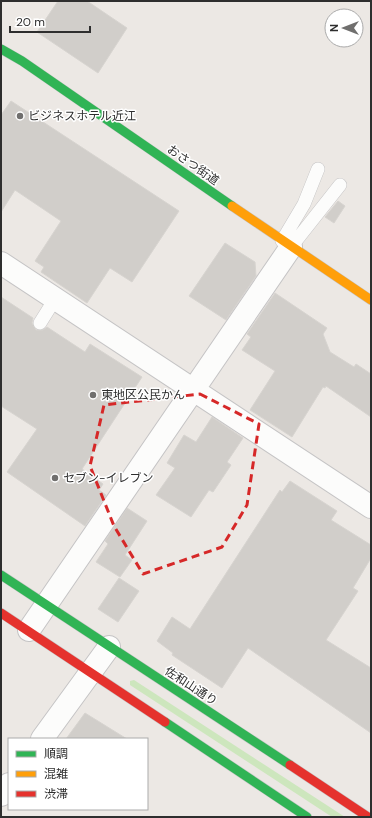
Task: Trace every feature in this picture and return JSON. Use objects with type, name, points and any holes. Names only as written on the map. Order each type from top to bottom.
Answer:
[{"type":"street","name":"おさつ街道","points":[[1,49],[28,66],[286,244],[371,300]]},
{"type":"street","points":[[29,630],[194,391],[286,244]]},
{"type":"street","points":[[1,263],[371,507]]},
{"type":"street","name":"佐和山通り","points":[[1,575],[368,817]]},
{"type":"street","points":[[1,613],[29,630],[307,817]]},
{"type":"street","points":[[43,738],[109,647]]},
{"type":"street","points":[[1,795],[8,785]]},
{"type":"lane","points":[[286,244],[318,169]]},
{"type":"lane","points":[[286,244],[340,185]]},
{"type":"lane","points":[[40,323],[55,299]]},
{"type":"highlighted area","points":[[200,394],[259,424],[247,505],[222,547],[143,574],[114,526],[90,466],[104,405]]},
{"type":"green space","points":[[134,680],[345,817],[332,817],[130,685],[130,681]]},
{"type":"building","points":[[58,1],[87,1],[127,28],[98,73],[37,32]]},
{"type":"building","points":[[11,101],[179,211],[132,282],[110,268],[87,303],[41,272],[44,267],[35,261],[61,221],[15,190],[1,212],[1,115]]},
{"type":"building","points":[[338,201],[345,206],[334,223],[325,217]]},
{"type":"building","points":[[225,243],[255,262],[256,276],[226,320],[189,296]]},
{"type":"building","points":[[275,293],[327,328],[323,334],[330,352],[354,367],[356,364],[371,374],[371,417],[326,386],[325,388],[323,387],[292,437],[250,410],[275,371],[242,350],[251,337],[247,334]]},
{"type":"building","points":[[1,297],[33,318],[32,323],[36,330],[43,330],[47,327],[85,352],[90,344],[142,377],[82,469],[103,484],[99,490],[106,495],[85,526],[7,472],[37,429],[1,406]]},
{"type":"building","points":[[212,417],[243,438],[227,462],[231,465],[213,492],[209,490],[191,517],[156,495],[175,468],[167,463],[184,435],[196,442]]},
{"type":"building","points":[[290,481],[337,511],[331,520],[371,545],[371,558],[353,588],[358,591],[326,640],[371,668],[371,733],[248,648],[222,688],[172,655],[173,653],[157,641],[172,617],[190,629],[280,490],[282,492]]},
{"type":"building","points":[[127,508],[147,521],[125,555],[132,560],[120,577],[96,562],[108,544],[105,541]]},
{"type":"building","points":[[119,578],[139,591],[118,622],[98,609]]},
{"type":"building","points":[[85,713],[125,738],[67,738]]},
{"type":"traffic: fast","points":[[1,49],[22,61],[232,206]]},
{"type":"traffic: fast","points":[[1,575],[290,765]]},
{"type":"traffic: fast","points":[[165,722],[307,817]]},
{"type":"traffic: slow","points":[[232,206],[371,300]]},
{"type":"traffic: jam","points":[[1,613],[165,722]]},
{"type":"traffic: jam","points":[[290,765],[368,817]]},
{"type":"place","name":"ビジネスホテル近江","points":[[20,116]]},
{"type":"place","name":"東地区公民かん","points":[[93,395]]},
{"type":"place","name":"セブン-イレブン","points":[[55,478]]}]
